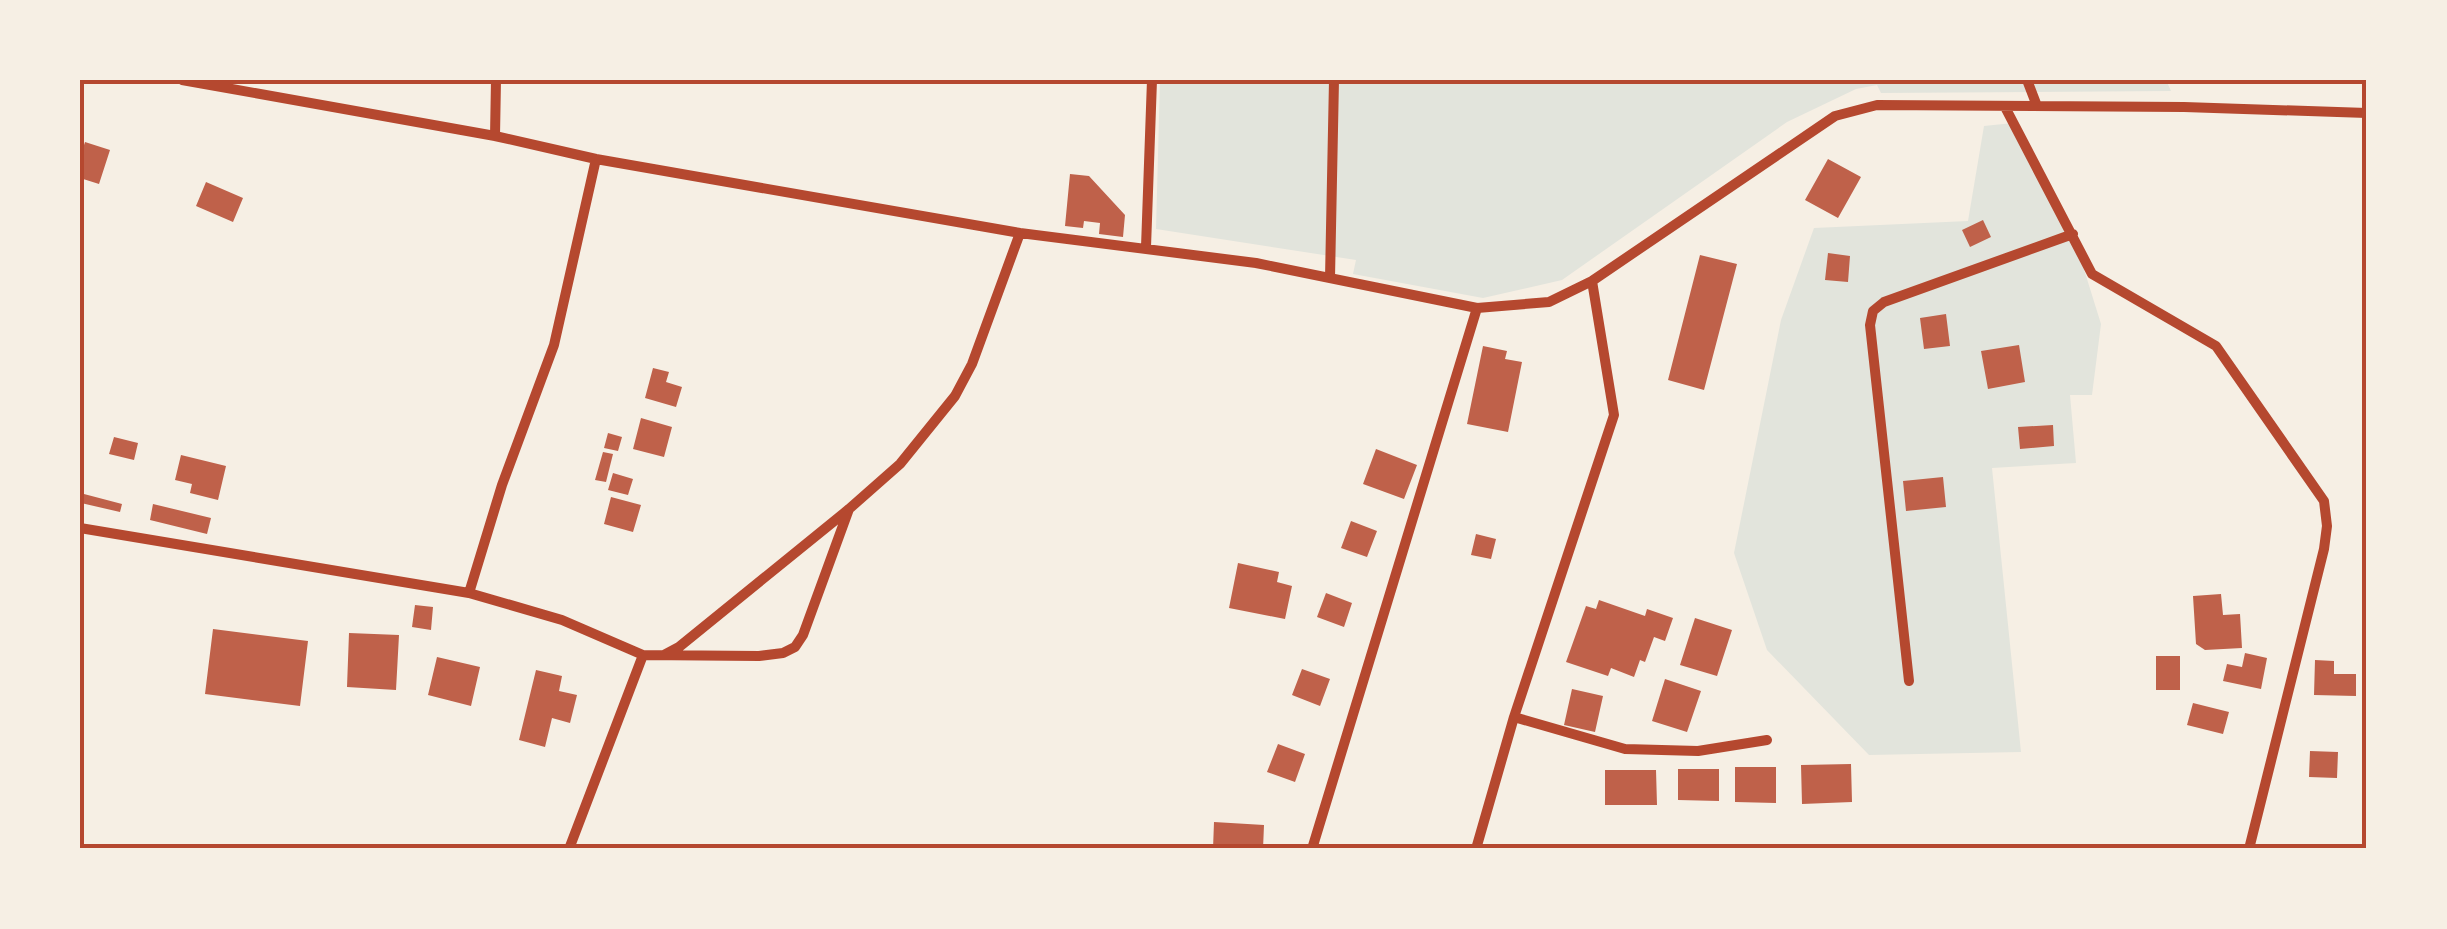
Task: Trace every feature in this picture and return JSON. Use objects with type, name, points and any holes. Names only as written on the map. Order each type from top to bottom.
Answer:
[{"type":"street","points":[[182,80],[1020,234],[1146,247],[1477,308],[1549,302],[1592,281],[1835,116],[1877,105],[2184,107],[2367,113]]},
{"type":"street","points":[[495,136],[496,80]]},
{"type":"street","points":[[1146,247],[1152,80]]},
{"type":"street","points":[[1330,278],[1334,80]]},
{"type":"street","points":[[2027,80],[2037,106]]},
{"type":"street","points":[[2005,108],[2092,274],[2216,346],[2324,501],[2324,549],[2250,849]]},
{"type":"street","points":[[469,594],[502,485],[554,345],[596,159]]},
{"type":"street","points":[[663,656],[900,464],[955,396],[972,364],[1020,234]]},
{"type":"street","points":[[1909,681],[1870,325],[1873,311],[1884,302],[2073,234]]},
{"type":"street","points":[[1476,849],[1514,717],[1614,415],[1592,281]]},
{"type":"street","points":[[1312,849],[1477,308]]},
{"type":"street","points":[[80,528],[469,594],[562,620],[643,655],[759,656],[783,653],[795,646],[811,621],[849,509]]},
{"type":"street","points":[[568,849],[643,655]]},
{"type":"street","points":[[1514,717],[1625,749],[1698,751],[1767,740]]},
{"type":"shaded area","points":[[1160,80],[2166,80],[2171,91],[1881,93],[1877,85],[1856,89],[1787,122],[1562,280],[1483,298],[1353,274],[1356,260],[1156,229]]},
{"type":"shaded area","points":[[2013,123],[2073,234],[2101,324],[2092,395],[2070,395],[2076,463],[1992,468],[2021,752],[1869,755],[1767,650],[1734,553],[1781,320],[1814,228],[1968,221],[1984,126]]},
{"type":"building","points":[[85,142],[110,150],[99,184],[80,178]]},
{"type":"building","points":[[1828,159],[1861,177],[1838,218],[1805,200]]},
{"type":"building","points":[[1070,174],[1089,176],[1125,215],[1123,237],[1099,234],[1100,223],[1084,221],[1083,228],[1065,226]]},
{"type":"building","points":[[206,182],[243,198],[233,222],[196,206]]},
{"type":"building","points":[[1983,220],[1991,237],[1970,247],[1962,230]]},
{"type":"building","points":[[1828,253],[1850,256],[1848,282],[1825,280]]},
{"type":"building","points":[[1700,255],[1737,264],[1704,390],[1668,380]]},
{"type":"building","points":[[1946,314],[1950,346],[1924,349],[1920,318]]},
{"type":"building","points":[[2019,345],[2025,382],[1988,389],[1981,351]]},
{"type":"building","points":[[1483,346],[1507,351],[1505,359],[1522,362],[1508,432],[1467,424]]},
{"type":"building","points":[[653,368],[669,372],[666,382],[682,387],[676,407],[645,398]]},
{"type":"building","points":[[641,418],[672,427],[664,457],[633,449]]},
{"type":"building","points":[[2053,425],[2054,446],[2020,449],[2018,427]]},
{"type":"building","points":[[608,433],[622,437],[618,451],[604,448]]},
{"type":"building","points":[[114,437],[138,443],[134,460],[109,454]]},
{"type":"building","points":[[1376,449],[1417,465],[1404,499],[1363,484]]},
{"type":"building","points":[[603,452],[613,454],[606,482],[595,480]]},
{"type":"building","points":[[181,455],[226,466],[218,500],[190,493],[192,484],[175,480]]},
{"type":"building","points":[[613,473],[633,479],[628,495],[608,490]]},
{"type":"building","points":[[1943,477],[1946,507],[1906,511],[1903,481]]},
{"type":"building","points":[[84,494],[122,504],[120,512],[81,503]]},
{"type":"building","points":[[611,497],[641,505],[633,532],[604,524]]},
{"type":"building","points":[[153,504],[211,518],[207,534],[150,520]]},
{"type":"building","points":[[1351,521],[1377,531],[1367,557],[1341,548]]},
{"type":"building","points":[[1476,534],[1496,539],[1491,559],[1471,555]]},
{"type":"building","points":[[1238,563],[1279,572],[1277,582],[1292,586],[1285,619],[1229,608]]},
{"type":"building","points":[[1326,593],[1352,603],[1344,627],[1317,617]]},
{"type":"building","points":[[2221,594],[2223,615],[2240,614],[2242,648],[2205,650],[2196,644],[2193,596]]},
{"type":"building","points":[[1599,600],[1645,616],[1647,609],[1673,618],[1665,641],[1654,637],[1645,662],[1640,660],[1634,677],[1611,668],[1608,676],[1566,662],[1586,606],[1596,609]]},
{"type":"building","points":[[415,605],[433,607],[431,630],[412,627]]},
{"type":"building","points":[[1695,618],[1732,630],[1717,676],[1680,665]]},
{"type":"building","points":[[213,629],[308,641],[300,706],[205,694]]},
{"type":"building","points":[[349,633],[399,635],[396,690],[347,687]]},
{"type":"building","points":[[2245,653],[2267,658],[2261,689],[2223,681],[2227,664],[2242,667]]},
{"type":"building","points":[[2156,656],[2180,656],[2180,690],[2156,690]]},
{"type":"building","points":[[437,657],[480,667],[471,706],[428,695]]},
{"type":"building","points":[[2315,660],[2334,661],[2334,674],[2356,674],[2356,696],[2314,695]]},
{"type":"building","points":[[1302,669],[1330,679],[1320,706],[1292,695]]},
{"type":"building","points":[[536,670],[562,676],[559,691],[577,695],[570,723],[552,718],[545,747],[519,740]]},
{"type":"building","points":[[1665,679],[1701,691],[1687,732],[1652,721]]},
{"type":"building","points":[[1572,689],[1603,696],[1595,732],[1564,725]]},
{"type":"building","points":[[2193,703],[2229,712],[2223,734],[2187,725]]},
{"type":"building","points":[[1278,744],[1305,754],[1295,782],[1267,772]]},
{"type":"building","points":[[2310,751],[2338,752],[2337,778],[2309,777]]},
{"type":"building","points":[[1851,764],[1852,802],[1802,804],[1801,765]]},
{"type":"building","points":[[1735,767],[1776,767],[1776,803],[1735,802]]},
{"type":"building","points":[[1678,769],[1719,769],[1719,801],[1678,800]]},
{"type":"building","points":[[1605,770],[1656,770],[1657,805],[1605,805]]},
{"type":"building","points":[[1214,822],[1264,825],[1263,849],[1213,849]]}]
